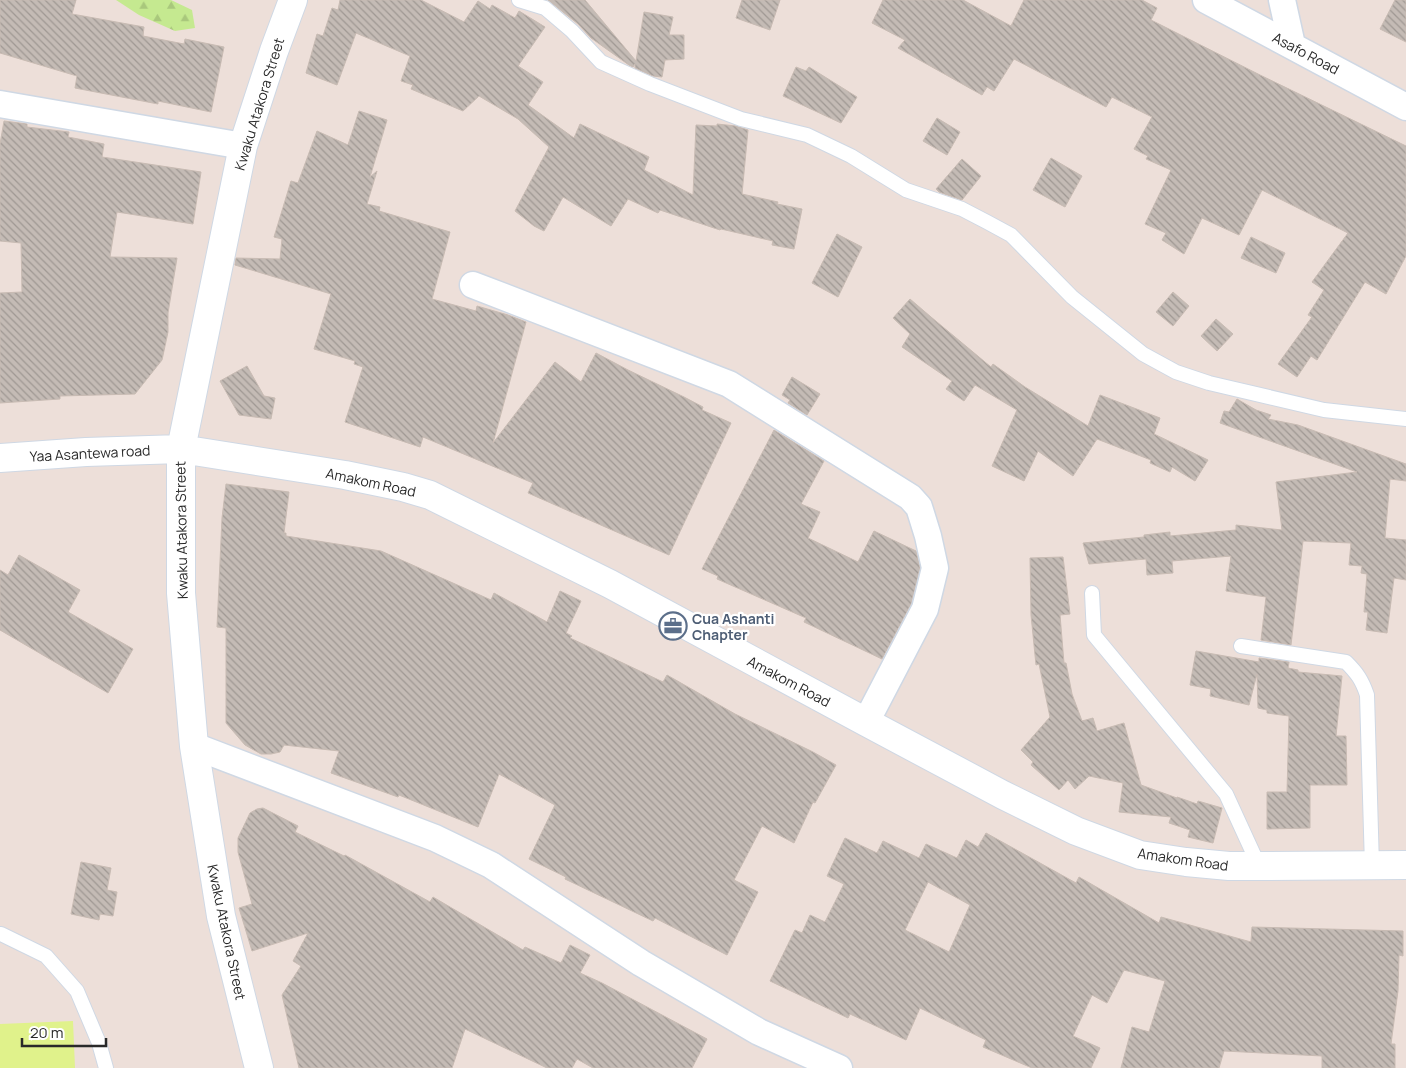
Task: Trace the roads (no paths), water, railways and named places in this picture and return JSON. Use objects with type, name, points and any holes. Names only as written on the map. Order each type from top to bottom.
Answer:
[{"type":"street","name":"Kwaku Atakora Street","points":[[259,1068],[221,916],[194,746],[181,593],[181,449],[243,146],[292,0]]},
{"type":"street","name":"Asafo Road","points":[[1206,0],[1406,107]]},
{"type":"street","points":[[1282,0],[1292,45]]},
{"type":"street","points":[[0,104],[243,146]]},
{"type":"street","points":[[473,285],[729,384],[910,497],[919,507],[935,568],[925,609],[866,722]]},
{"type":"street","name":"Yaa Asantewa road","points":[[0,458],[86,452],[181,449]]},
{"type":"street","name":"Amakom Road","points":[[181,449],[345,475],[403,487],[430,496],[610,584],[1003,795],[1076,831],[1140,854],[1186,862],[1230,866],[1406,865]]},
{"type":"street","points":[[194,746],[435,838],[491,865],[641,963],[759,1032],[839,1068]]},
{"type":"lane","points":[[518,0],[545,8],[572,31],[601,62],[650,84],[741,119],[807,135],[851,156],[906,190],[962,209],[1011,235],[1072,297],[1143,354],[1176,372],[1209,383],[1324,410],[1406,419]]},
{"type":"lane","points":[[1092,593],[1094,635],[1226,794],[1258,866]]},
{"type":"lane","points":[[1241,646],[1346,662],[1362,682],[1367,695],[1372,866]]},
{"type":"lane","points":[[1,934],[46,956],[77,990],[100,1043],[106,1068]]},
{"type":"place","name":"Cua Ashanti Chapter","points":[[673,626]]}]
